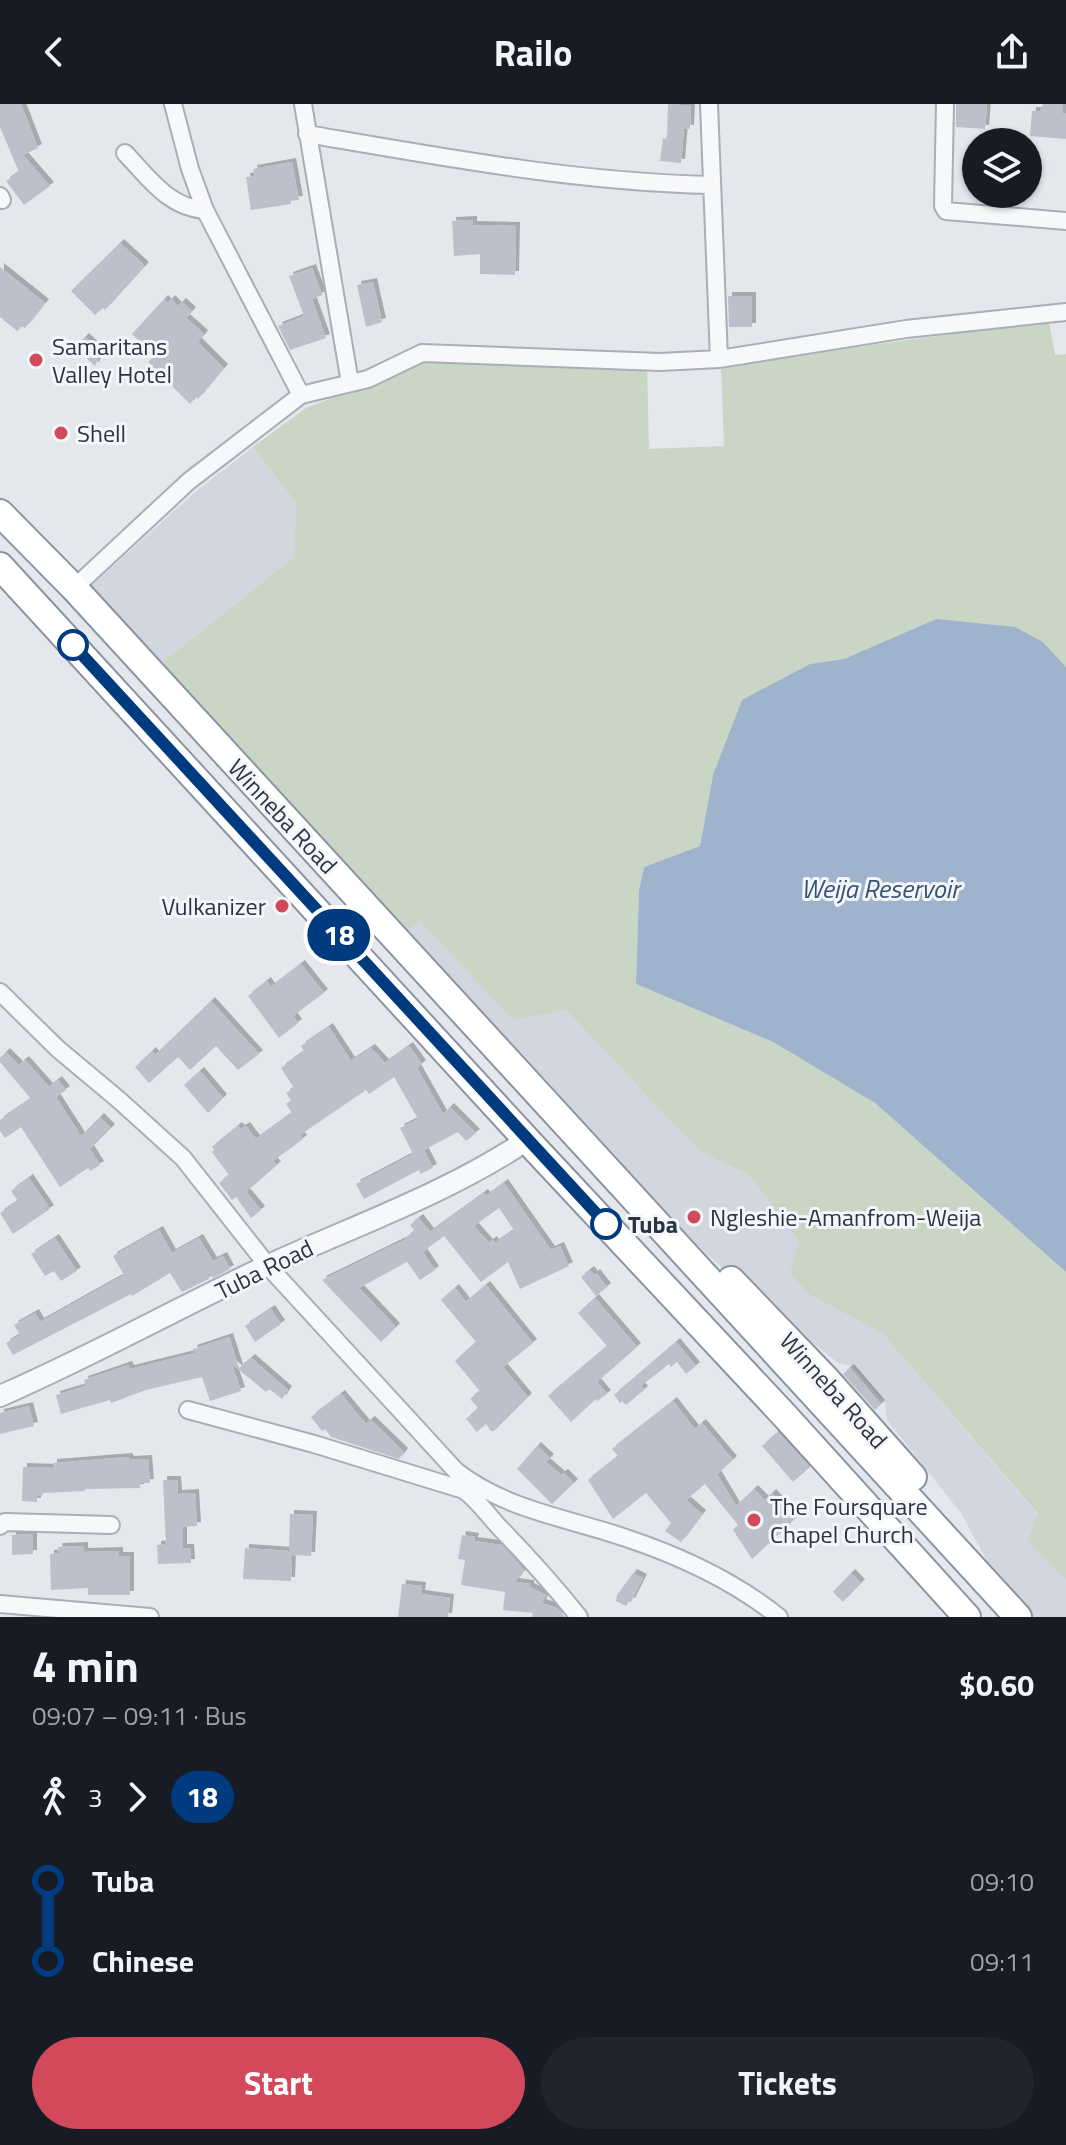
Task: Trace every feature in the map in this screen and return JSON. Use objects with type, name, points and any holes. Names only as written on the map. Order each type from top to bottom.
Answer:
[{"type":"highway","name":"Winneba Road","points":[[0,513],[74,588],[661,1227],[723,1284],[784,1349],[949,1531],[1017,1617]]},
{"type":"highway","name":"Winneba Road","points":[[0,566],[662,1284],[689,1324],[870,1527],[960,1609]]},
{"type":"highway","points":[[121,698],[149,671]]},
{"type":"street","points":[[173,104],[190,169],[205,210],[301,395]]},
{"type":"street","points":[[303,104],[350,383]]},
{"type":"street","points":[[709,104],[719,359]]},
{"type":"street","points":[[945,104],[942,170],[943,206],[946,211],[1066,221]]},
{"type":"street","points":[[307,134],[490,165],[641,184],[711,185]]},
{"type":"street","points":[[125,153],[170,198],[190,209],[205,210]]},
{"type":"street","points":[[74,588],[189,481],[301,395],[368,379],[422,353],[660,362],[719,359],[906,329],[1066,312]]},
{"type":"street","points":[[0,992],[7,1008],[183,1158],[268,1266],[456,1471],[500,1529],[533,1561],[579,1617]]},
{"type":"street","name":"Tuba Road","points":[[0,1396],[268,1266],[484,1169],[527,1140]]},
{"type":"street","points":[[188,1410],[468,1487],[525,1509],[626,1537],[677,1557],[731,1584],[779,1617]]},
{"type":"street","points":[[0,1526],[5,1522],[111,1525]]},
{"type":"street","points":[[0,1604],[150,1617]]},
{"type":"shaded area","points":[[253,447],[296,503],[294,557],[159,665],[90,587],[194,493]]},
{"type":"shaded area","points":[[419,920],[513,1019],[566,1010],[699,1151],[749,1175],[799,1241],[810,1295],[882,1333],[1038,1515],[1027,1540],[1066,1580],[1066,1617],[1032,1617],[994,1574],[961,1513],[887,1420],[885,1403],[853,1367],[838,1363],[740,1284],[679,1229],[403,934]]},
{"type":"green space","points":[[1049,321],[1055,355],[1066,354],[1066,667],[1043,642],[936,619],[844,659],[810,664],[713,775],[700,846],[644,867],[639,890],[636,984],[773,1042],[875,1103],[1066,1272],[1066,1580],[1027,1540],[1038,1514],[882,1333],[810,1295],[790,1273],[799,1241],[749,1175],[699,1151],[566,1010],[513,1020],[420,921],[403,934],[159,665],[294,557],[296,503],[253,447],[306,408],[422,363],[507,361],[647,367],[649,449],[724,446],[721,365]]},
{"type":"water","name":"Weija Reservoir","points":[[936,619],[1015,627],[1043,642],[1066,667],[1066,1272],[875,1103],[773,1042],[636,984],[639,890],[644,867],[700,846],[713,775],[742,700],[810,664],[844,659]]},
{"type":"building","points":[[0,104],[21,104],[38,148],[23,155],[50,186],[24,205],[6,181],[19,172],[0,127]]},
{"type":"building","points":[[668,104],[691,106],[690,129],[684,128],[681,163],[660,161],[663,138],[667,139]]},
{"type":"building","points":[[956,104],[987,104],[985,128],[956,127]]},
{"type":"building","points":[[1043,104],[1063,105],[1066,139],[1042,137],[1042,128],[1031,128],[1032,111],[1040,111]]},
{"type":"building","points":[[292,162],[299,200],[251,210],[246,177],[255,176],[253,169]]},
{"type":"building","points":[[473,220],[473,225],[516,226],[515,275],[480,274],[480,254],[454,256],[452,221]]},
{"type":"building","points":[[120,243],[145,266],[105,310],[103,308],[95,315],[71,291]]},
{"type":"building","points":[[0,267],[45,303],[25,328],[22,326],[17,331],[0,317]]},
{"type":"building","points":[[312,268],[322,295],[312,299],[326,338],[290,350],[278,326],[304,316],[289,276]]},
{"type":"building","points":[[373,282],[382,322],[366,327],[357,285]]},
{"type":"building","points":[[728,296],[752,296],[752,327],[729,327]]},
{"type":"building","points":[[164,299],[168,303],[171,299],[178,306],[182,302],[192,311],[186,318],[204,334],[198,342],[224,368],[190,404],[148,362],[154,356],[132,334]]},
{"type":"building","points":[[85,337],[101,352],[95,366],[75,347]]},
{"type":"building","points":[[301,964],[324,993],[293,1016],[298,1023],[279,1038],[248,996],[267,981],[271,987]]},
{"type":"building","points":[[211,1001],[259,1054],[238,1070],[216,1046],[190,1070],[178,1057],[149,1083],[135,1067],[152,1051],[155,1055]]},
{"type":"building","points":[[329,1027],[351,1061],[371,1048],[385,1063],[409,1046],[422,1064],[417,1068],[443,1114],[450,1107],[476,1133],[466,1141],[458,1132],[424,1150],[433,1168],[420,1174],[419,1170],[364,1199],[356,1184],[413,1154],[400,1128],[418,1119],[394,1077],[369,1094],[366,1090],[300,1135],[303,1139],[273,1161],[277,1165],[246,1192],[261,1210],[251,1218],[236,1197],[232,1200],[219,1183],[229,1175],[212,1152],[212,1147],[238,1126],[241,1129],[246,1126],[256,1139],[292,1113],[286,1104],[291,1100],[286,1093],[294,1088],[281,1068],[304,1051],[301,1046]]},
{"type":"building","points":[[6,1052],[19,1065],[25,1060],[49,1087],[58,1080],[66,1090],[56,1097],[81,1136],[100,1117],[111,1128],[90,1149],[100,1165],[90,1171],[88,1168],[60,1187],[21,1127],[5,1138],[0,1131],[0,1120],[31,1099],[0,1062]]},
{"type":"building","points":[[200,1071],[223,1098],[208,1113],[184,1085]]},
{"type":"building","points":[[29,1178],[50,1209],[13,1234],[0,1213],[18,1201],[11,1191]]},
{"type":"building","points":[[504,1183],[551,1250],[560,1246],[569,1266],[520,1289],[508,1262],[481,1282],[444,1236],[423,1252],[435,1270],[420,1280],[407,1262],[359,1288],[396,1327],[381,1342],[322,1280],[404,1240],[414,1230],[410,1225],[419,1218],[430,1232],[484,1193],[486,1196]],"holes":[[[499,1208],[514,1230],[495,1243],[493,1240],[489,1243],[474,1226]]]},
{"type":"building","points":[[159,1230],[172,1253],[199,1238],[213,1261],[223,1256],[230,1269],[213,1278],[208,1271],[209,1279],[182,1292],[170,1273],[132,1296],[13,1355],[6,1343],[20,1335],[14,1325],[35,1313],[40,1322],[124,1275],[113,1256]]},
{"type":"building","points":[[55,1238],[77,1271],[61,1281],[54,1271],[45,1276],[31,1254]]},
{"type":"building","points":[[590,1270],[607,1287],[596,1296],[581,1277]]},
{"type":"building","points":[[486,1285],[533,1343],[503,1367],[528,1397],[494,1431],[486,1424],[477,1432],[466,1419],[478,1408],[470,1399],[480,1391],[455,1361],[476,1342],[441,1300],[455,1288],[466,1302]]},
{"type":"building","points":[[595,1298],[637,1347],[597,1382],[607,1394],[596,1399],[571,1422],[548,1396],[607,1346],[578,1313]]},
{"type":"building","points":[[271,1309],[281,1324],[255,1342],[245,1326]]},
{"type":"building","points":[[229,1337],[239,1368],[251,1358],[288,1390],[282,1399],[269,1389],[266,1392],[232,1364],[241,1391],[210,1401],[202,1377],[61,1414],[56,1395],[86,1386],[84,1380],[128,1365],[130,1369],[195,1353],[193,1349]]},
{"type":"building","points":[[676,1342],[696,1366],[686,1374],[677,1362],[671,1367],[669,1364],[641,1386],[644,1390],[626,1405],[622,1401],[620,1403],[614,1395]]},
{"type":"building","points":[[850,1368],[881,1404],[875,1410],[843,1374]]},
{"type":"building","points":[[341,1394],[366,1424],[371,1420],[404,1452],[399,1459],[331,1437],[325,1429],[322,1431],[311,1417]]},
{"type":"building","points":[[673,1401],[695,1429],[702,1423],[733,1460],[717,1474],[736,1506],[754,1489],[765,1500],[772,1493],[796,1518],[752,1559],[733,1530],[738,1525],[705,1484],[686,1500],[702,1514],[681,1542],[665,1531],[671,1523],[646,1493],[613,1519],[588,1480],[618,1456],[612,1449]]},
{"type":"building","points":[[29,1406],[34,1426],[0,1434],[0,1413]]},
{"type":"building","points":[[778,1432],[810,1467],[793,1482],[762,1446]]},
{"type":"building","points":[[537,1446],[550,1458],[546,1462],[574,1483],[552,1504],[517,1469]]},
{"type":"building","points":[[128,1457],[130,1460],[148,1459],[150,1483],[140,1483],[140,1488],[43,1493],[37,1496],[37,1502],[22,1501],[23,1467],[53,1468],[53,1463]]},
{"type":"building","points":[[163,1480],[177,1480],[178,1494],[195,1493],[197,1526],[183,1527],[183,1548],[190,1548],[191,1563],[158,1564],[157,1545],[166,1544]]},
{"type":"building","points":[[290,1514],[313,1515],[311,1556],[292,1555],[291,1581],[243,1579],[245,1548],[289,1551]]},
{"type":"building","points":[[33,1534],[33,1554],[12,1555],[12,1535]]},
{"type":"building","points":[[462,1535],[475,1537],[474,1541],[502,1545],[524,1570],[515,1582],[530,1584],[530,1587],[546,1595],[542,1603],[557,1608],[565,1617],[532,1617],[533,1613],[503,1610],[505,1592],[461,1585],[465,1560],[458,1559]]},
{"type":"building","points":[[84,1546],[84,1552],[119,1551],[119,1556],[130,1556],[130,1595],[88,1595],[88,1588],[51,1590],[50,1554],[59,1553],[58,1547]]},
{"type":"building","points":[[633,1573],[643,1578],[626,1606],[616,1601],[617,1595]]},
{"type":"building","points":[[851,1573],[861,1583],[843,1602],[833,1592]]},
{"type":"building","points":[[402,1584],[422,1586],[421,1594],[450,1598],[448,1617],[398,1617]]},
{"type":"bus line","name":"18","points":[[73,645],[606,1224]]},
{"type":"place","name":"Samaritans Valley Hotel","points":[[36,360]]},
{"type":"place","name":"Shell","points":[[61,433]]},
{"type":"place","name":"Vulkanizer","points":[[282,906]]},
{"type":"place","name":"Ngleshie-Amanfrom-Weija","points":[[694,1217]]},
{"type":"place","name":"Tuba","points":[[606,1224]]},
{"type":"place","name":"The Foursquare Chapel Church","points":[[754,1520]]}]
